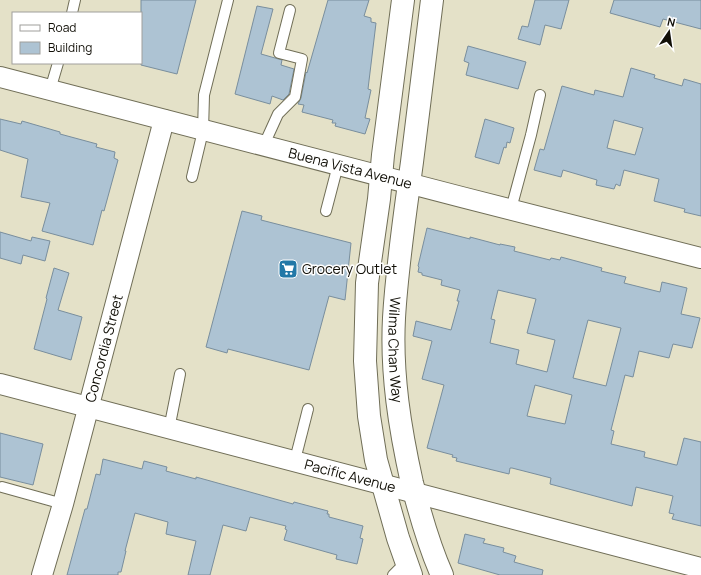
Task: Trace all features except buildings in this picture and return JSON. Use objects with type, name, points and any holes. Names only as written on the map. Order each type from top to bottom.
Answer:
[{"type":"main road","points":[[403,0],[382,176],[367,283],[365,361],[369,416],[376,460],[398,538],[404,572]]},
{"type":"main road","name":"Wilma Chan Way","points":[[432,0],[398,266],[394,320],[397,401],[402,440],[423,523],[442,575]]},
{"type":"street","name":"Buena Vista Avenue","points":[[0,77],[263,147],[409,182],[701,258]]},
{"type":"street","name":"Concordia Street","points":[[42,575],[63,504],[87,408],[164,120]]},
{"type":"street","name":"Pacific Avenue","points":[[0,384],[87,408],[295,460],[701,568]]},
{"type":"lane","points":[[72,12],[75,0]]},
{"type":"lane","points":[[192,177],[203,131],[204,95],[228,0]]},
{"type":"lane","points":[[263,147],[278,114],[295,97],[302,60],[279,53],[290,10]]},
{"type":"lane","points":[[50,90],[58,64]]},
{"type":"lane","points":[[511,209],[531,135],[540,94]]},
{"type":"lane","points":[[326,211],[338,165]]},
{"type":"lane","points":[[169,429],[180,374]]},
{"type":"lane","points":[[295,460],[308,409]]},
{"type":"lane","points":[[2,488],[63,504]]},
{"type":"place","name":"Grocery Outlet","points":[[288,269]]}]
